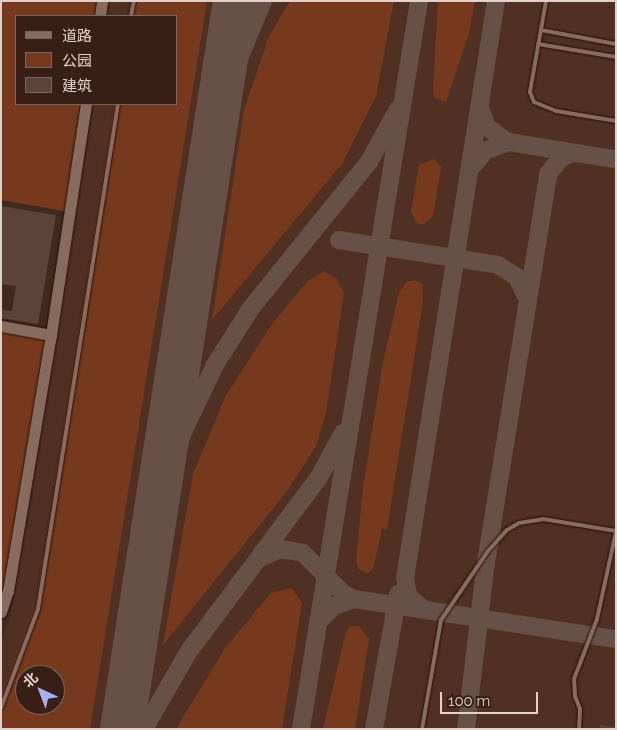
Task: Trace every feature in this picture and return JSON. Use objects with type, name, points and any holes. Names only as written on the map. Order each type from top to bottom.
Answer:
[{"type":"street","points":[[100,15],[102,1]]},
{"type":"street","points":[[1,612],[8,591],[51,334],[86,105]]},
{"type":"street","points":[[1,326],[51,334]]},
{"type":"lane","points":[[131,15],[134,1]]},
{"type":"lane","points":[[546,1],[530,92],[534,102],[556,111],[616,121]]},
{"type":"lane","points":[[541,30],[616,44]]},
{"type":"lane","points":[[538,44],[616,57]]},
{"type":"lane","points":[[1,708],[38,609],[118,105]]},
{"type":"lane","points":[[422,729],[441,620],[488,551],[507,530],[519,523],[543,519],[616,531],[597,618],[574,679],[575,696],[580,708],[579,729]]},
{"type":"shaded area","points":[[108,1],[616,1],[616,729],[1,729],[1,641],[12,611],[92,105],[178,105],[178,15],[106,15]]},
{"type":"green space","points":[[1,1],[100,1],[98,15],[15,15],[15,105],[85,105],[70,212],[1,200]]},
{"type":"green space","points":[[131,1],[207,1],[90,729],[1,729],[1,696],[35,605],[114,105],[178,105],[178,15],[128,15]]},
{"type":"green space","points":[[290,1],[394,1],[376,96],[342,164],[212,320],[244,110],[269,36]]},
{"type":"green space","points":[[438,1],[475,1],[469,33],[446,102],[434,97],[433,88]]},
{"type":"green space","points":[[434,159],[441,167],[433,216],[424,224],[417,224],[411,211],[419,165]]},
{"type":"green space","points":[[324,271],[336,278],[344,293],[326,413],[316,446],[287,491],[163,645],[193,474],[226,395],[274,321],[308,281]]},
{"type":"green space","points":[[414,280],[422,284],[423,302],[387,530],[382,529],[373,569],[368,573],[358,569],[356,561],[363,487],[383,362],[399,293],[406,282]]},
{"type":"green space","points":[[1,326],[51,335],[1,609]]},
{"type":"green space","points":[[292,588],[302,603],[282,729],[176,729],[225,648],[271,593]]},
{"type":"green space","points":[[350,626],[359,626],[369,639],[355,729],[323,729],[346,632]]},
{"type":"building","points":[[1,206],[56,215],[38,324],[1,318],[1,310],[12,311],[16,286],[1,284]]},
{"type":"building","points":[[600,725],[616,727],[616,729],[600,729]]},
{"type":"taxiway","points":[[211,164],[227,88],[263,1]]},
{"type":"taxiway","points":[[301,729],[419,1]]},
{"type":"taxiway","points":[[423,609],[408,596],[405,578],[496,1]]},
{"type":"taxiway","points":[[479,106],[487,127],[508,142],[613,159]]},
{"type":"taxiway","points":[[156,513],[183,432],[215,365],[251,308],[369,162],[398,109]]},
{"type":"taxiway","points":[[470,169],[485,151],[508,142]]},
{"type":"taxiway","points":[[466,729],[485,569],[548,174],[561,158],[572,153]]},
{"type":"taxiway","points":[[339,240],[498,265],[517,277],[526,296]]},
{"type":"taxiway","points":[[144,729],[189,651],[319,477],[343,433]]},
{"type":"taxiway","points":[[260,558],[281,549],[303,553],[344,594],[354,599]]},
{"type":"taxiway","points":[[374,729],[398,594]]},
{"type":"taxiway","points":[[318,622],[334,606],[354,599],[616,639]]},
{"type":"runway","points":[[122,729],[235,1]]}]
